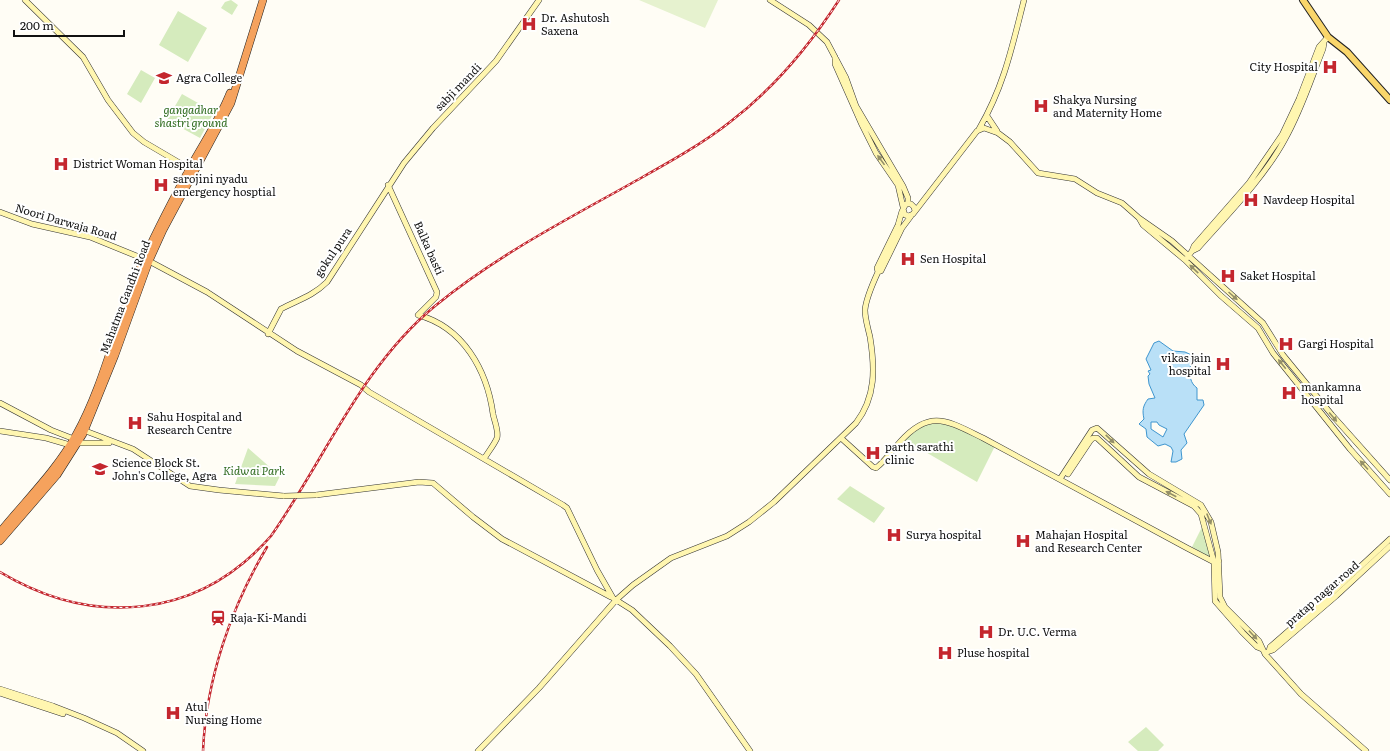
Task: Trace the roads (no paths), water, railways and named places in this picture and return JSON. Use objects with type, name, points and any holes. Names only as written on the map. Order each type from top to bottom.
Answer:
[{"type":"highway","name":"Mahatma Gandhi Road","points":[[0,538],[57,475],[82,430],[115,355],[147,259],[190,169],[220,117],[230,93],[258,0]]},
{"type":"highway","name":"Mahatma Gandhi Road","points":[[147,259],[231,103],[263,0]]},
{"type":"main road","points":[[1303,0],[1328,37],[1350,56],[1390,100]]},
{"type":"street","points":[[25,0],[83,57],[113,106],[133,133],[144,142],[190,169]]},
{"type":"street","name":"sabji mandi","points":[[388,185],[421,142],[496,61],[539,0]]},
{"type":"street","points":[[770,0],[820,34],[835,57],[846,78],[856,106],[903,186],[910,205],[915,211]]},
{"type":"street","points":[[878,272],[881,270],[902,228],[979,129],[987,116],[1003,81],[1024,0]]},
{"type":"street","points":[[1184,260],[1198,248],[1252,185],[1282,144],[1305,94],[1324,43],[1328,37]]},
{"type":"street","points":[[835,57],[835,64],[862,125],[876,153],[898,184],[905,215],[911,216]]},
{"type":"street","points":[[987,116],[998,133],[1010,142],[1038,173],[1077,180],[1097,193],[1122,203],[1139,218],[1191,254],[1263,323],[1283,355],[1332,416],[1390,480]]},
{"type":"street","points":[[979,129],[987,129],[998,133]]},
{"type":"street","name":"Balka basti","points":[[388,185],[437,292],[436,297],[418,315],[458,337],[468,348],[484,378],[492,404],[497,436],[484,459]]},
{"type":"street","name":"gokul pura","points":[[268,334],[280,309],[299,302],[313,294],[327,282],[348,252],[388,185]]},
{"type":"street","points":[[478,751],[539,688],[614,599],[671,558],[727,536],[749,522],[774,502],[856,423],[866,408],[874,374],[865,309],[878,272],[877,268],[898,225],[903,209],[924,200]]},
{"type":"street","name":"Noori Darwaja Road","points":[[0,212],[32,224],[90,237],[147,259],[207,292],[268,334],[314,361],[361,385],[369,392],[565,506],[614,599]]},
{"type":"street","points":[[1139,218],[1143,226],[1184,260],[1220,295],[1258,328],[1273,353],[1315,406],[1350,449],[1390,494]]},
{"type":"street","points":[[0,403],[58,432],[74,442]]},
{"type":"street","points":[[840,438],[876,468],[905,436],[921,424],[940,420],[956,425],[1216,561]]},
{"type":"street","points":[[1061,480],[1092,430],[1097,428],[1149,474],[1201,505],[1211,522],[1221,601],[1226,608],[1259,640],[1265,651],[1301,694],[1366,751]]},
{"type":"street","points":[[82,430],[114,443],[134,449],[190,486],[284,496],[316,495],[419,482],[433,483],[502,539],[593,586],[632,610],[658,634],[696,674],[750,751]]},
{"type":"street","points":[[0,431],[56,441],[114,443]]},
{"type":"street","points":[[56,441],[58,432]]},
{"type":"street","points":[[1061,480],[1090,441],[1093,438],[1097,438],[1139,477],[1196,509],[1203,521],[1216,561]]},
{"type":"street","points":[[1265,651],[1333,592],[1390,538]]},
{"type":"street","name":"pratap nagar road","points":[[1265,651],[1273,650],[1336,596],[1390,546]]},
{"type":"street","points":[[0,689],[83,721],[89,720],[117,734],[143,751]]},
{"type":"street","points":[[0,693],[24,699]]},
{"type":"water","points":[[1159,341],[1173,351],[1185,352],[1198,358],[1189,368],[1192,382],[1197,388],[1197,400],[1203,400],[1204,405],[1184,434],[1187,443],[1181,450],[1182,459],[1176,462],[1171,462],[1173,451],[1171,447],[1165,444],[1158,446],[1147,437],[1146,429],[1139,424],[1144,419],[1143,411],[1146,402],[1148,399],[1155,398],[1149,384],[1148,376],[1150,374],[1148,371],[1151,370],[1146,359],[1154,343]],"holes":[[[1151,422],[1157,422],[1159,425],[1167,429],[1163,437],[1151,429]]]},
{"type":"railway","points":[[0,572],[36,590],[72,602],[108,607],[143,606],[178,599],[211,585],[242,564],[271,536],[291,507],[365,385],[409,330],[435,306],[458,288],[506,255],[556,225],[657,169],[707,139],[730,122],[746,109],[790,66],[828,17],[839,0]]},
{"type":"railway","points":[[203,751],[209,698],[223,645],[242,594],[267,547]]},
{"type":"place","name":"Dr. Ashutosh Saxena","points":[[529,24]]},
{"type":"place","name":"City Hospital","points":[[1330,67]]},
{"type":"place","name":"Agra College","points":[[164,78]]},
{"type":"place","name":"Shakya Nursing and Maternity Home","points":[[1041,106]]},
{"type":"place","name":"District Woman Hospital","points":[[61,164]]},
{"type":"place","name":"sarojini nyadu emergency hosptial","points":[[161,185]]},
{"type":"place","name":"Navdeep Hospital","points":[[1251,200]]},
{"type":"place","name":"Sen Hospital","points":[[908,259]]},
{"type":"place","name":"Saket Hospital","points":[[1228,276]]},
{"type":"place","name":"Gargi Hospital","points":[[1286,344]]},
{"type":"place","name":"vikas jain hospital","points":[[1223,364]]},
{"type":"place","name":"mankamna hospital","points":[[1289,393]]},
{"type":"place","name":"Sahu Hospital and Research Centre","points":[[135,423]]},
{"type":"place","name":"parth sarathi clinic","points":[[873,453]]},
{"type":"place","name":"Science Block St. John's College, Agra","points":[[100,469]]},
{"type":"place","name":"Surya hospital","points":[[894,535]]},
{"type":"place","name":"Mahajan Hospital and Research Center","points":[[1023,541]]},
{"type":"place","name":"Raja-Ki-Mandi","points":[[218,618]]},
{"type":"place","name":"Dr. U.C. Verma","points":[[986,632]]},
{"type":"place","name":"Pluse hospital","points":[[945,653]]},
{"type":"place","name":"Atul Nursing Home","points":[[173,713]]},
{"type":"park label","name":"gangadhar shastri ground","points":[[191,116]]},
{"type":"park label","name":"Kidwai Park","points":[[254,471]]}]
